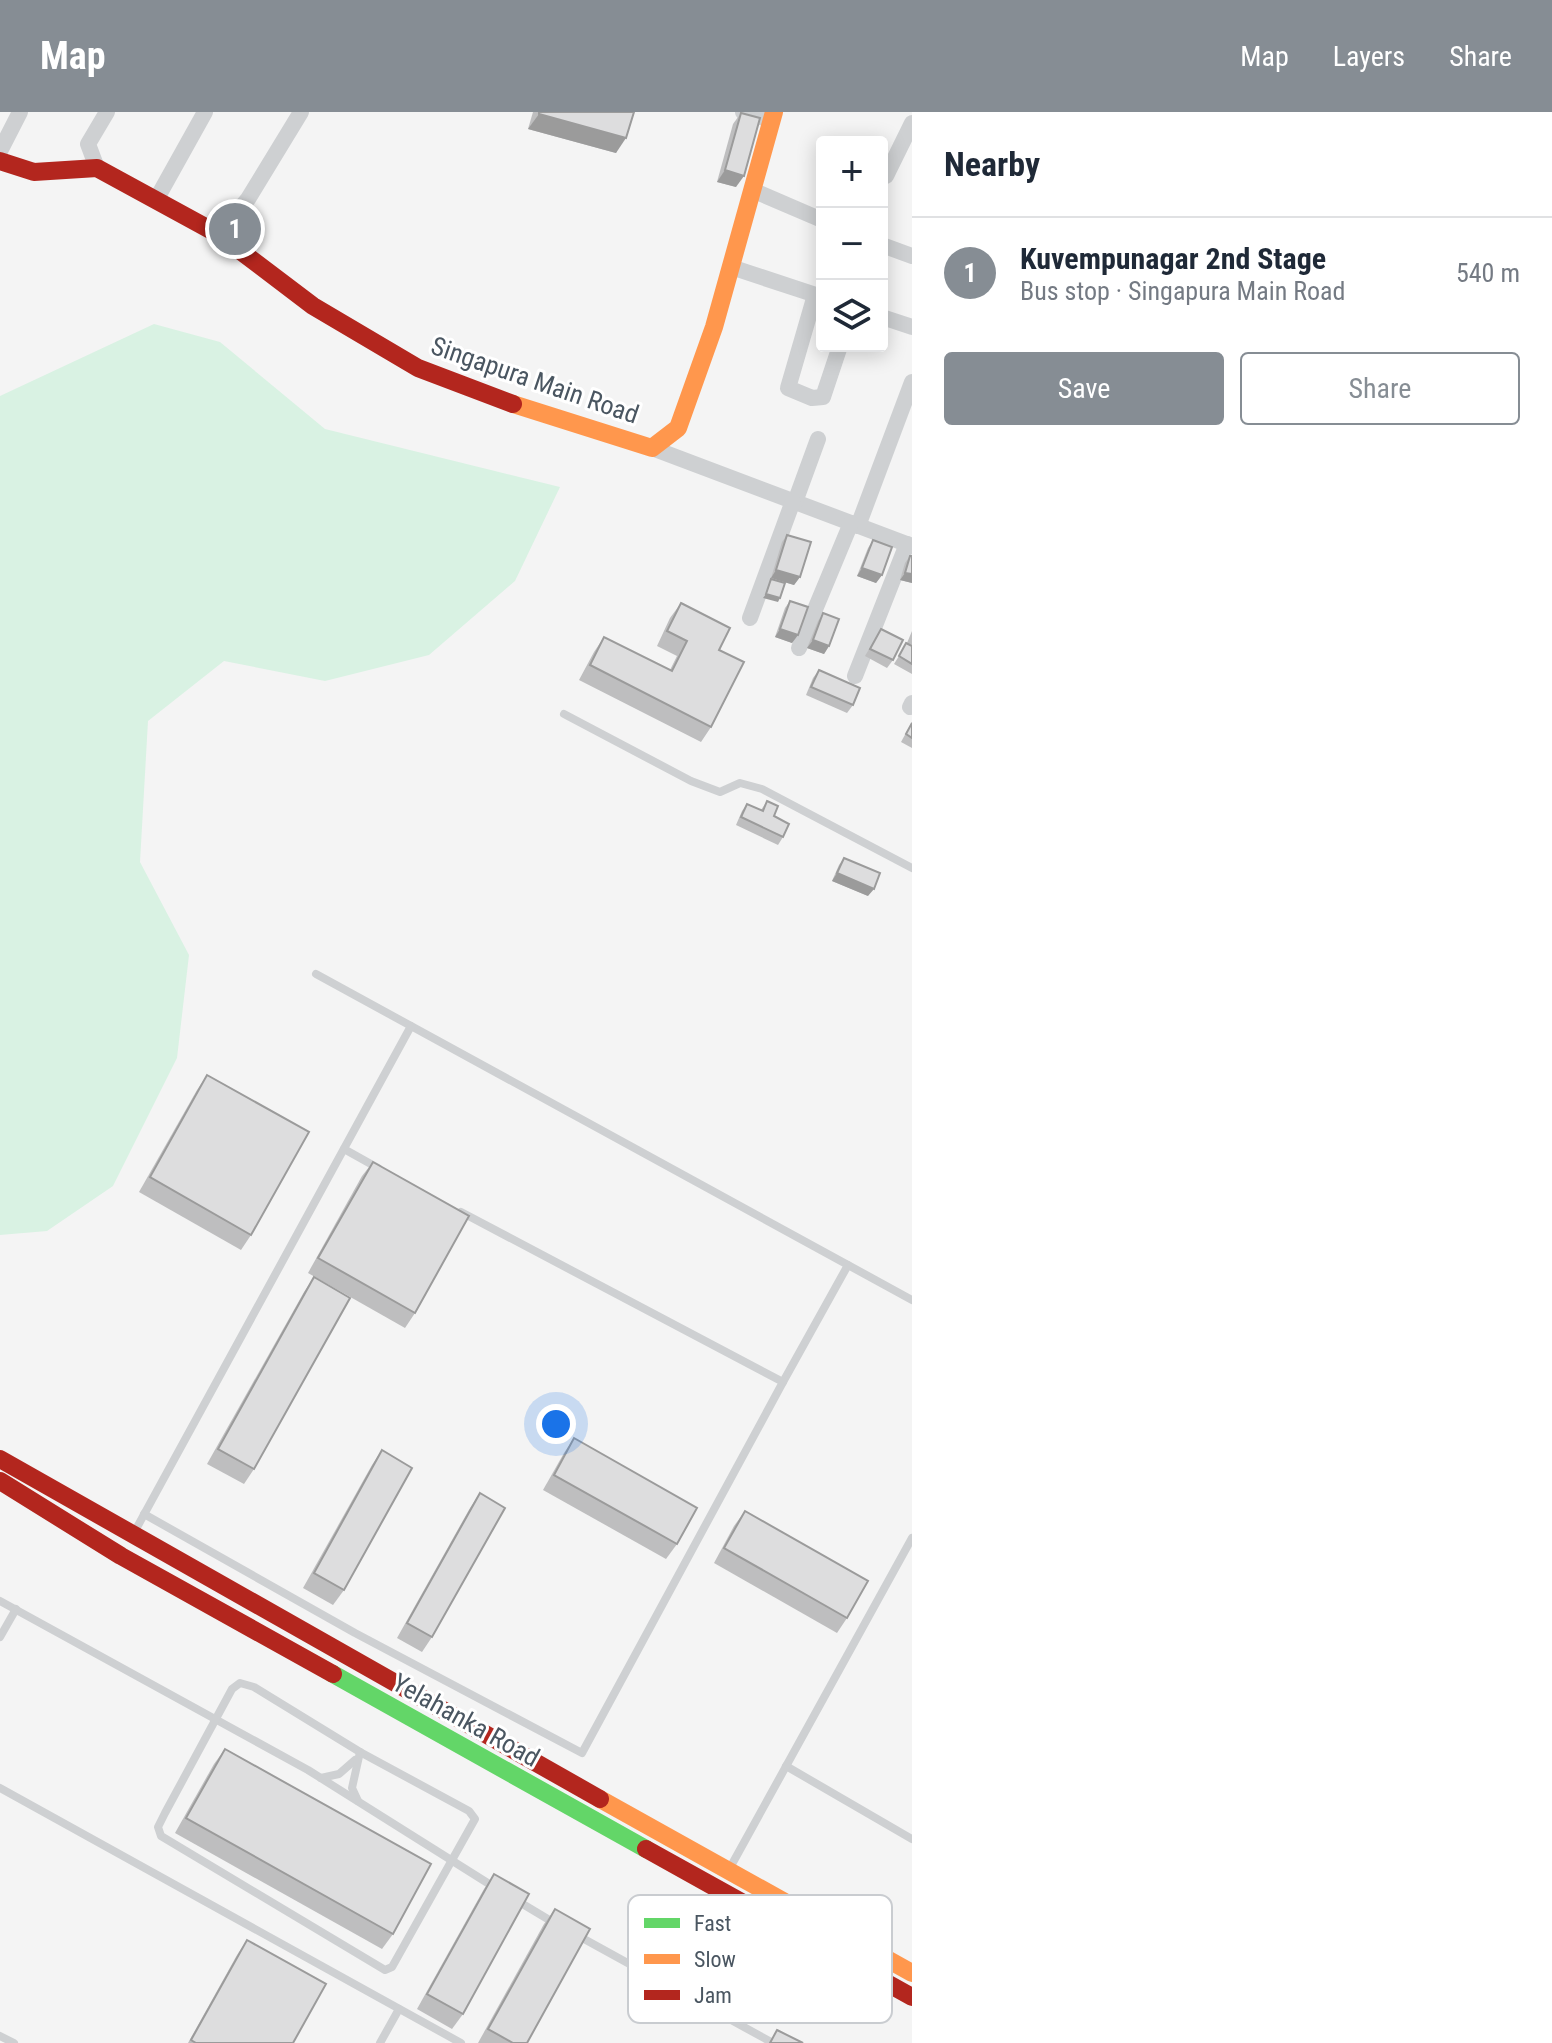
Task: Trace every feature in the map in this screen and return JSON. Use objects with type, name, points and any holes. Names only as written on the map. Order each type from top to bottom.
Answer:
[{"type":"main road","name":"Singapura Main Road","points":[[97,168],[218,234],[313,306],[418,368],[471,390],[652,448],[678,428],[731,267],[773,116]]},
{"type":"main road","points":[[0,161],[34,172],[97,168]]},
{"type":"main road","name":"Yelahanka Road","points":[[0,1459],[132,1537],[773,1895]]},
{"type":"main road","name":"Yelahanka Road","points":[[0,1481],[121,1556],[729,1895]]},
{"type":"main road","name":"Yelahanka Road","points":[[892,1962],[912,1973]]},
{"type":"main road","name":"Yelahanka Road","points":[[892,1986],[912,1997]]},
{"type":"street","points":[[0,151],[20,112]]},
{"type":"street","points":[[97,168],[88,144],[107,112]]},
{"type":"street","points":[[156,200],[205,112]]},
{"type":"street","points":[[743,112],[773,116]]},
{"type":"street","points":[[218,234],[248,199],[299,113]]},
{"type":"street","points":[[888,172],[912,123]]},
{"type":"street","points":[[752,190],[816,217]]},
{"type":"street","points":[[888,247],[912,256]]},
{"type":"street","points":[[731,267],[816,295]]},
{"type":"street","points":[[816,302],[788,388],[812,398],[823,397],[838,352]]},
{"type":"street","points":[[888,319],[912,327]]},
{"type":"street","points":[[799,648],[855,524],[912,382]]},
{"type":"street","points":[[750,618],[818,439]]},
{"type":"street","points":[[652,448],[909,545],[855,676]]},
{"type":"lane","points":[[564,714],[691,781],[720,792],[740,783],[762,789],[912,868]]},
{"type":"lane","points":[[316,974],[912,1300]]},
{"type":"lane","points":[[121,1556],[411,1026]]},
{"type":"lane","points":[[344,1149],[384,1171]]},
{"type":"lane","points":[[452,1207],[783,1382]]},
{"type":"lane","points":[[144,1514],[355,1633],[582,1753],[848,1265]]},
{"type":"lane","points":[[729,1870],[912,1538]]},
{"type":"lane","points":[[0,1601],[321,1778],[531,1910],[628,1963]]},
{"type":"lane","points":[[0,1637],[16,1609]]},
{"type":"lane","points":[[240,1683],[254,1687],[360,1752],[469,1811],[475,1819],[392,1967],[385,1970],[351,1952],[161,1836],[158,1827],[217,1720],[232,1689],[240,1683]]},
{"type":"lane","points":[[321,1778],[339,1774],[360,1752]]},
{"type":"lane","points":[[359,1802],[352,1788],[360,1752]]},
{"type":"lane","points":[[786,1766],[912,1839]]},
{"type":"lane","points":[[0,1788],[461,2043]]},
{"type":"lane","points":[[380,2043],[399,2009]]},
{"type":"lane","points":[[737,2023],[773,2043]]},
{"type":"lane","points":[[0,2036],[14,2043]]},
{"type":"green space","points":[[154,324],[220,342],[325,429],[560,487],[515,581],[429,655],[325,681],[224,661],[148,721],[140,862],[189,955],[177,1058],[113,1186],[47,1231],[0,1235],[0,396]]},
{"type":"building","points":[[539,112],[634,112],[626,138]]},
{"type":"building","points":[[741,113],[760,118],[744,176],[725,170]]},
{"type":"building","points":[[787,535],[811,542],[800,577],[776,570]]},
{"type":"building","points":[[873,540],[892,547],[882,575],[862,568]]},
{"type":"building","points":[[912,556],[912,574],[905,573]]},
{"type":"building","points":[[771,579],[785,583],[780,598],[766,594]]},
{"type":"building","points":[[790,601],[808,607],[798,635],[780,629]]},
{"type":"building","points":[[681,603],[730,628],[719,650],[744,662],[711,727],[590,665],[604,637],[672,671],[687,641],[667,631]]},
{"type":"building","points":[[823,613],[839,619],[829,646],[813,640]]},
{"type":"building","points":[[881,629],[903,640],[893,660],[870,649]]},
{"type":"building","points":[[906,643],[912,646],[912,664],[899,656]]},
{"type":"building","points":[[819,670],[860,688],[853,705],[811,687]]},
{"type":"building","points":[[912,723],[912,738],[906,734]]},
{"type":"building","points":[[767,801],[778,806],[774,816],[789,824],[783,837],[741,817],[747,804],[763,811]]},
{"type":"building","points":[[844,858],[880,873],[874,889],[837,873]]},
{"type":"building","points":[[207,1075],[309,1132],[251,1235],[150,1177]]},
{"type":"building","points":[[373,1162],[469,1216],[415,1313],[318,1258]]},
{"type":"building","points":[[314,1277],[350,1298],[254,1469],[218,1449]]},
{"type":"building","points":[[574,1438],[697,1508],[677,1544],[554,1475]]},
{"type":"building","points":[[382,1450],[412,1468],[344,1590],[314,1573]]},
{"type":"building","points":[[480,1493],[505,1508],[432,1637],[407,1623]]},
{"type":"building","points":[[745,1511],[868,1581],[847,1618],[724,1548]]},
{"type":"building","points":[[225,1749],[431,1864],[393,1934],[186,1818]]},
{"type":"building","points":[[494,1874],[529,1894],[463,2014],[427,1994]]},
{"type":"building","points":[[555,1909],[590,1929],[527,2043],[513,2043],[488,2029]]},
{"type":"building","points":[[247,1940],[326,1984],[293,2043],[196,2043],[191,2040]]},
{"type":"building","points":[[777,2030],[803,2043],[770,2043]]},
{"type":"traffic: fast","points":[[333,1674],[646,1849]]},
{"type":"traffic: slow","points":[[513,404],[652,448],[678,428],[714,327],[774,112]]},
{"type":"traffic: slow","points":[[600,1799],[772,1895]]},
{"type":"traffic: slow","points":[[892,1962],[912,1973]]},
{"type":"traffic: jam","points":[[0,161],[34,172],[97,168],[218,234],[313,306],[418,368],[513,404]]},
{"type":"traffic: jam","points":[[0,1459],[600,1799]]},
{"type":"traffic: jam","points":[[0,1481],[121,1556],[333,1674]]},
{"type":"traffic: jam","points":[[646,1849],[729,1895]]},
{"type":"traffic: jam","points":[[892,1986],[912,1997]]},
{"type":"place","name":"Kuvempunagar 2nd Stage","points":[[235,229]]}]
